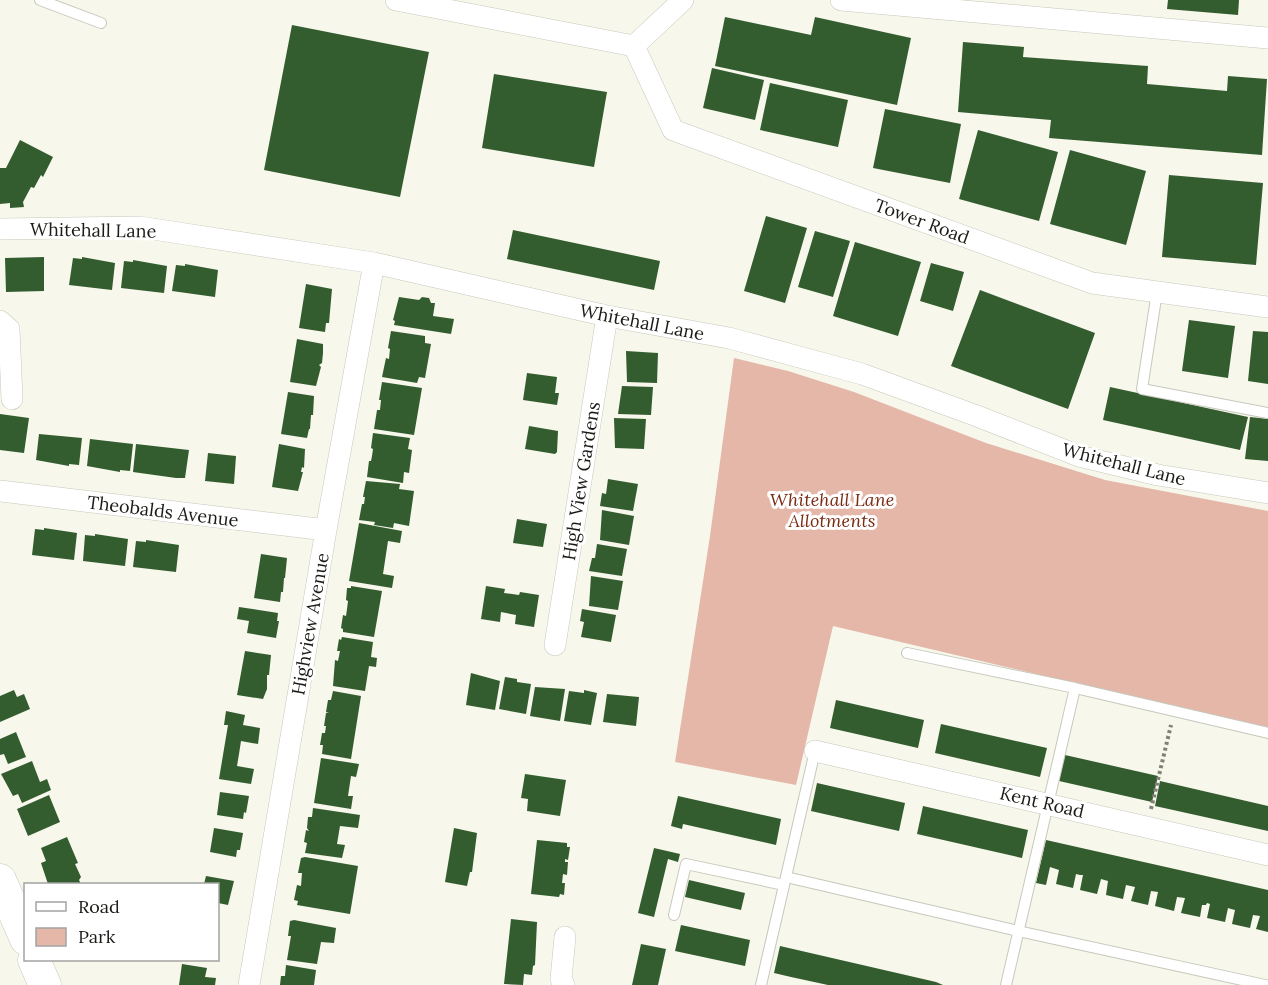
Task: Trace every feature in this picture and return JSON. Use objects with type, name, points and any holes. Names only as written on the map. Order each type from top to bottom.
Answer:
[{"type":"main road","points":[[2,893],[24,935]]},
{"type":"main road","points":[[34,961],[45,985]]},
{"type":"street","points":[[396,0],[634,46],[683,0]]},
{"type":"street","points":[[841,0],[1268,38]]},
{"type":"street","name":"Tower Road","points":[[634,46],[673,130],[1092,283],[1268,307]]},
{"type":"street","name":"Whitehall Lane","points":[[0,230],[140,227],[374,263],[607,316],[729,338],[862,374],[1079,456],[1158,475],[1268,493]]},
{"type":"street","name":"Highview Avenue","points":[[249,985],[374,263]]},
{"type":"street","name":"High View Gardens","points":[[555,645],[607,316]]},
{"type":"street","points":[[0,321],[9,329],[12,399]]},
{"type":"street","name":"Theobalds Avenue","points":[[0,491],[326,530]]},
{"type":"street","name":"Kent Road","points":[[815,751],[1268,855]]},
{"type":"street","points":[[564,985],[561,980],[565,937]]},
{"type":"lane","points":[[40,0],[101,23]]},
{"type":"lane","points":[[1156,292],[1142,389],[1268,413]]},
{"type":"lane","points":[[906,653],[1075,688],[1268,733]]},
{"type":"lane","points":[[1006,985],[1075,688]]},
{"type":"lane","points":[[761,985],[815,751]]},
{"type":"lane","points":[[674,915],[686,864],[785,881],[1264,985]]},
{"type":"path","points":[[1147,827],[1175,711]]},
{"type":"green space","name":"Whitehall Lane Allotments","points":[[734,358],[788,371],[854,392],[986,443],[1105,480],[1268,511],[1268,729],[833,626],[796,785],[675,762],[710,536]]},
{"type":"building","points":[[1168,0],[1239,0],[1238,15],[1167,9]]},
{"type":"building","points":[[725,17],[811,35],[815,17],[911,38],[897,105],[715,66]]},
{"type":"building","points":[[292,25],[429,52],[400,197],[264,170]]},
{"type":"building","points":[[963,42],[1024,47],[1023,57],[1148,66],[1147,84],[1227,91],[1228,76],[1267,79],[1262,155],[1049,138],[1051,120],[958,112]]},
{"type":"building","points":[[712,68],[764,80],[755,120],[703,108]]},
{"type":"building","points":[[494,74],[607,92],[594,167],[482,148]]},
{"type":"building","points":[[770,83],[848,100],[838,147],[760,130]]},
{"type":"building","points":[[885,109],[961,124],[950,183],[873,168]]},
{"type":"building","points":[[978,130],[1058,152],[1039,221],[959,199]]},
{"type":"building","points":[[20,140],[53,157],[43,177],[41,175],[34,188],[31,187],[23,202],[24,207],[10,208],[10,203],[0,204],[0,168],[6,168]]},
{"type":"building","points":[[1070,150],[1146,171],[1126,245],[1050,224]]},
{"type":"building","points":[[1169,175],[1263,183],[1256,265],[1162,257]]},
{"type":"building","points":[[766,216],[807,228],[785,303],[744,291]]},
{"type":"building","points":[[513,230],[660,261],[654,290],[507,259]]},
{"type":"building","points":[[815,231],[850,241],[833,297],[798,287]]},
{"type":"building","points":[[855,242],[921,262],[898,336],[833,316]]},
{"type":"building","points":[[44,257],[44,291],[6,292],[5,258]]},
{"type":"building","points":[[82,257],[115,263],[112,290],[69,285],[73,258],[82,259]]},
{"type":"building","points":[[133,260],[167,266],[164,293],[121,288],[124,261],[133,262]]},
{"type":"building","points":[[931,263],[964,272],[953,311],[920,301]]},
{"type":"building","points":[[185,264],[218,270],[215,297],[172,291],[176,265],[185,266]]},
{"type":"building","points":[[306,284],[332,289],[329,323],[326,323],[325,332],[299,328]]},
{"type":"building","points":[[980,290],[1095,333],[1068,409],[951,366]]},
{"type":"building","points":[[399,297],[419,300],[422,297],[429,298],[431,303],[435,303],[433,316],[454,319],[451,334],[394,325],[393,320]]},
{"type":"building","points":[[1189,320],[1235,326],[1228,378],[1182,371]]},
{"type":"building","points":[[391,331],[425,336],[425,343],[431,344],[425,378],[419,377],[417,383],[382,377],[386,358],[389,359]]},
{"type":"building","points":[[1253,331],[1268,332],[1268,384],[1248,381]]},
{"type":"building","points":[[297,339],[323,344],[322,363],[319,365],[321,367],[316,386],[290,382]]},
{"type":"building","points":[[626,351],[658,353],[657,383],[627,382]]},
{"type":"building","points":[[527,373],[557,377],[555,393],[559,393],[557,405],[523,400]]},
{"type":"building","points":[[382,382],[422,388],[414,435],[374,429],[377,410],[380,410]]},
{"type":"building","points":[[622,386],[653,387],[651,415],[618,414]]},
{"type":"building","points":[[1110,387],[1248,417],[1240,450],[1103,420]]},
{"type":"building","points":[[288,392],[314,396],[313,415],[311,415],[307,438],[281,434]]},
{"type":"building","points":[[0,414],[29,418],[24,453],[0,450]]},
{"type":"building","points":[[1250,417],[1268,419],[1268,461],[1245,459]]},
{"type":"building","points":[[614,418],[646,419],[644,449],[615,448]]},
{"type":"building","points":[[529,426],[558,431],[555,454],[525,449]]},
{"type":"building","points":[[373,433],[410,438],[408,449],[412,450],[409,473],[404,472],[403,483],[367,477],[373,449],[371,448]]},
{"type":"building","points":[[39,434],[82,438],[79,465],[69,464],[69,466],[36,460]]},
{"type":"building","points":[[90,439],[133,444],[130,471],[120,470],[120,472],[87,466]]},
{"type":"building","points":[[136,444],[189,450],[185,478],[133,472]]},
{"type":"building","points":[[279,444],[305,449],[304,468],[302,467],[301,472],[303,472],[298,491],[272,487]]},
{"type":"building","points":[[208,453],[236,456],[234,484],[205,481]]},
{"type":"building","points":[[608,479],[638,484],[633,511],[600,506],[602,493],[606,494]]},
{"type":"building","points":[[366,481],[400,484],[399,489],[414,491],[409,526],[394,523],[393,528],[359,520],[362,504],[364,504]]},
{"type":"building","points":[[602,510],[634,516],[629,545],[600,540]]},
{"type":"building","points":[[517,519],[547,524],[543,547],[513,543]]},
{"type":"building","points":[[359,523],[402,531],[400,543],[388,541],[383,574],[394,576],[392,588],[349,581]]},
{"type":"building","points":[[44,528],[77,533],[74,560],[32,555],[35,529],[44,530]]},
{"type":"building","points":[[95,534],[128,539],[125,566],[83,561],[85,535],[95,536]]},
{"type":"building","points":[[146,540],[179,545],[176,572],[133,567],[136,541],[146,542]]},
{"type":"building","points":[[597,544],[627,549],[622,576],[589,571],[592,558],[595,558]]},
{"type":"building","points":[[261,554],[287,558],[280,602],[254,598]]},
{"type":"building","points":[[591,576],[623,581],[618,610],[589,606]]},
{"type":"building","points":[[351,586],[382,591],[374,637],[343,632],[341,628],[343,615],[346,616],[347,588]]},
{"type":"building","points":[[486,586],[505,589],[504,593],[519,595],[520,592],[539,595],[534,627],[515,624],[516,615],[501,612],[500,622],[481,619]]},
{"type":"building","points":[[239,607],[278,613],[276,638],[247,633],[249,621],[237,619]]},
{"type":"building","points":[[582,609],[616,615],[611,642],[581,637],[584,622],[580,621]]},
{"type":"building","points":[[342,637],[373,642],[371,657],[377,658],[376,667],[369,666],[365,691],[333,686],[335,660],[338,661],[339,639],[341,640]]},
{"type":"building","points":[[245,651],[271,655],[267,689],[263,699],[237,695]]},
{"type":"building","points":[[471,673],[500,681],[495,710],[466,705]]},
{"type":"building","points":[[505,677],[531,684],[526,714],[499,709]]},
{"type":"building","points":[[535,687],[565,689],[560,721],[530,716]]},
{"type":"building","points":[[14,690],[17,697],[24,694],[30,709],[0,722],[0,696]]},
{"type":"building","points":[[584,690],[597,693],[591,725],[564,721],[569,691],[584,693]]},
{"type":"building","points":[[333,691],[361,696],[351,759],[322,754],[323,745],[320,745],[322,733],[325,733],[326,713],[329,712],[326,712],[328,700],[331,700]]},
{"type":"building","points":[[607,694],[639,697],[636,726],[603,722]]},
{"type":"building","points":[[836,700],[924,720],[918,748],[830,728]]},
{"type":"building","points":[[226,711],[245,715],[243,725],[260,728],[258,744],[241,741],[237,766],[254,769],[251,784],[219,779],[228,725],[224,725]]},
{"type":"building","points":[[941,724],[1047,748],[1040,777],[935,753]]},
{"type":"building","points":[[16,732],[26,757],[8,764],[4,754],[0,755],[0,739]]},
{"type":"building","points":[[1065,755],[1158,776],[1152,802],[1059,781]]},
{"type":"building","points":[[321,758],[359,764],[356,777],[351,776],[348,796],[353,796],[351,809],[314,803]]},
{"type":"building","points":[[32,761],[40,782],[47,779],[51,790],[22,803],[18,794],[13,796],[1,774]]},
{"type":"building","points":[[525,774],[566,780],[560,816],[527,811],[528,799],[521,798]]},
{"type":"building","points":[[1160,781],[1268,806],[1268,831],[1155,806]]},
{"type":"building","points":[[817,783],[905,803],[899,831],[811,811]]},
{"type":"building","points":[[220,792],[249,796],[243,819],[217,815]]},
{"type":"building","points":[[49,795],[60,822],[28,836],[17,809]]},
{"type":"building","points":[[678,796],[781,819],[776,845],[683,824],[682,829],[671,826]]},
{"type":"building","points":[[923,806],[1028,830],[1022,858],[917,834]]},
{"type":"building","points":[[313,808],[360,815],[358,828],[340,826],[337,844],[345,845],[342,858],[305,853],[306,830],[309,831],[308,817],[312,817]]},
{"type":"building","points":[[214,828],[243,833],[240,850],[237,850],[236,857],[210,852]]},
{"type":"building","points":[[454,828],[477,833],[472,872],[470,872],[467,886],[445,882]]},
{"type":"building","points":[[67,837],[78,863],[75,864],[81,877],[80,883],[48,883],[41,863],[46,861],[41,848]]},
{"type":"building","points":[[537,840],[567,843],[567,847],[570,847],[568,860],[565,859],[565,862],[568,862],[567,875],[563,874],[564,895],[560,894],[559,897],[531,894]]},
{"type":"building","points":[[1046,840],[1268,890],[1268,932],[1256,929],[1260,916],[1253,915],[1250,928],[1232,924],[1235,910],[1228,908],[1225,922],[1207,918],[1210,904],[1207,903],[1202,905],[1200,917],[1181,913],[1185,898],[1177,897],[1174,911],[1155,906],[1158,892],[1151,891],[1148,905],[1131,901],[1135,887],[1126,885],[1123,899],[1106,895],[1108,881],[1101,879],[1097,894],[1080,890],[1083,875],[1076,874],[1073,888],[1056,884],[1059,870],[1050,867],[1046,885],[1036,883]]},
{"type":"building","points":[[654,848],[680,854],[678,862],[668,859],[654,917],[638,913]]},
{"type":"building","points":[[301,858],[358,866],[350,914],[297,905],[298,901],[294,900],[297,885],[301,886],[302,873],[298,873]]},
{"type":"building","points":[[206,876],[234,881],[228,905],[219,903],[219,883],[204,883]]},
{"type":"building","points":[[689,880],[745,893],[741,910],[685,897]]},
{"type":"building","points":[[511,919],[537,922],[535,965],[532,975],[524,974],[523,985],[504,984]]},
{"type":"building","points":[[290,921],[336,928],[334,943],[321,942],[317,964],[287,960],[291,936],[288,936]]},
{"type":"building","points":[[681,925],[750,940],[745,966],[675,951]]},
{"type":"building","points":[[641,944],[666,949],[658,985],[632,985]]},
{"type":"building","points":[[780,946],[943,985],[828,985],[774,973]]},
{"type":"building","points":[[182,964],[207,968],[205,977],[216,978],[215,985],[179,985]]},
{"type":"building","points":[[286,965],[316,970],[314,985],[280,985],[281,976],[285,976]]}]
